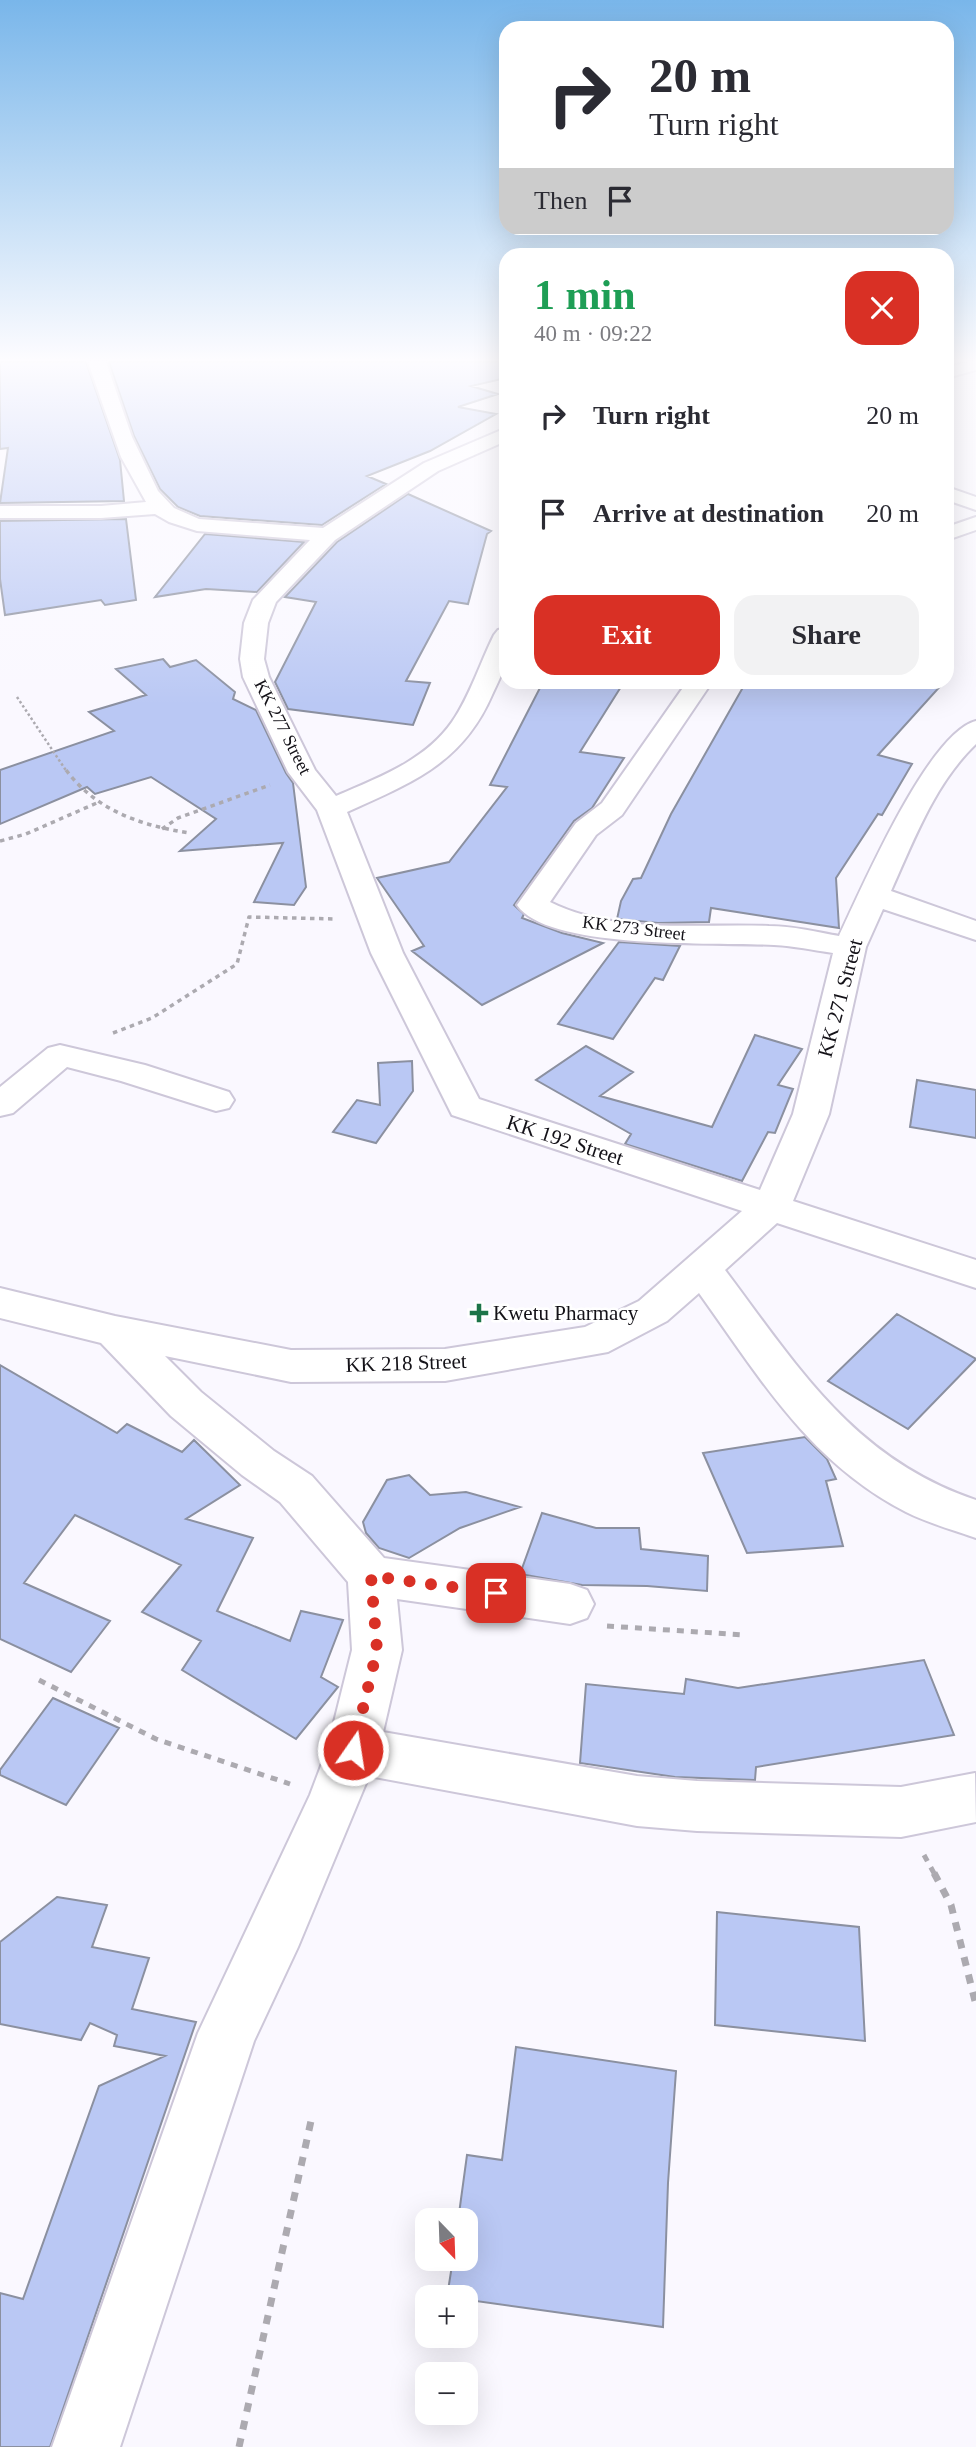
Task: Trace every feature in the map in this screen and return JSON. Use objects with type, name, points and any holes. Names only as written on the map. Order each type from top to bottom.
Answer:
[{"type":"street","points":[[142,476],[160,507],[180,520],[197,525],[327,536]]},
{"type":"street","name":"KK 277 Street","points":[[331,809],[302,772],[256,677],[252,659],[256,623],[265,600],[327,536],[416,476]]},
{"type":"street","points":[[954,496],[976,504]]},
{"type":"street","points":[[0,512],[101,512],[160,507]]},
{"type":"street","points":[[954,531],[976,523]]},
{"type":"street","points":[[331,809],[415,768],[460,730],[499,649]]},
{"type":"street","name":"KK 273 Street","points":[[695,689],[611,809],[586,830],[532,905],[559,918],[615,928],[691,935],[773,935],[850,947]]},
{"type":"street","name":"KK 271 Street","points":[[771,1208],[811,1114],[850,947],[910,816],[954,750],[976,729]]},
{"type":"street","name":"KK 192 Street","points":[[331,809],[387,953],[466,1107],[976,1274]]},
{"type":"street","points":[[873,895],[976,931]]},
{"type":"street","points":[[0,1105],[60,1055],[133,1073],[216,1100]]},
{"type":"street","name":"KK 218 Street","points":[[0,1303],[115,1331],[291,1366],[445,1364],[593,1341],[653,1311],[771,1208]]},
{"type":"street","points":[[702,1269],[805,1408],[823,1427],[898,1486],[923,1500],[976,1519]]},
{"type":"street","points":[[86,2447],[227,2033],[335,1799],[353,1750],[377,1650],[371,1576],[296,1489],[258,1463],[186,1405],[115,1331]]},
{"type":"street","points":[[371,1576],[570,1604]]},
{"type":"street","points":[[353,1750],[637,1801],[835,1812],[901,1812],[975,1798]]},
{"type":"path","points":[[17,697],[80,788],[112,811],[161,830],[189,833]]},
{"type":"path","points":[[161,830],[178,818],[302,772]]},
{"type":"path","points":[[0,841],[26,834],[99,802]]},
{"type":"path","points":[[60,1055],[152,1018],[237,964],[249,917],[330,919],[371,914]]},
{"type":"path","points":[[570,1604],[606,1626],[745,1635]]},
{"type":"path","points":[[39,1680],[156,1739],[335,1799]]},
{"type":"path","points":[[901,1812],[951,1905],[976,2005]]},
{"type":"path","points":[[239,2447],[311,2121]]},
{"type":"building","points":[[4,476],[122,476],[124,501],[0,503]]},
{"type":"building","points":[[154,476],[367,476],[386,484],[322,525],[200,516],[178,507],[160,489]]},
{"type":"building","points":[[408,494],[491,531],[487,534],[468,604],[449,601],[406,681],[430,683],[413,725],[288,709],[275,682],[316,602],[285,597],[337,542]]},
{"type":"building","points":[[126,519],[136,600],[105,605],[101,600],[5,615],[0,579],[0,521]]},
{"type":"building","points":[[205,534],[304,542],[257,592],[206,589],[155,597]]},
{"type":"building","points":[[163,659],[170,667],[196,660],[235,692],[233,699],[256,710],[293,783],[306,887],[294,905],[254,902],[283,843],[180,851],[216,819],[151,777],[95,794],[87,787],[0,824],[0,770],[114,731],[89,712],[146,695],[116,669]]},
{"type":"building","points":[[539,689],[620,689],[580,752],[624,758],[592,808],[574,821],[514,905],[524,914],[522,918],[562,933],[603,943],[482,1005],[412,951],[424,946],[377,878],[449,862],[507,787],[490,785]]},
{"type":"building","points":[[742,689],[938,689],[878,755],[912,764],[882,815],[878,814],[836,878],[839,928],[711,908],[709,922],[658,923],[617,919],[621,901],[633,879],[641,878],[671,814]]},
{"type":"building","points":[[619,942],[680,946],[663,980],[655,978],[613,1039],[558,1024]]},
{"type":"building","points":[[755,1035],[802,1049],[778,1085],[793,1089],[775,1133],[768,1132],[742,1181],[625,1144],[631,1134],[536,1080],[586,1046],[633,1072],[600,1096],[712,1127]]},
{"type":"building","points":[[412,1061],[413,1091],[376,1143],[333,1132],[357,1100],[380,1105],[378,1063]]},
{"type":"building","points":[[917,1080],[976,1090],[976,1138],[910,1127]]},
{"type":"building","points":[[897,1314],[976,1359],[908,1429],[828,1381]]},
{"type":"building","points":[[0,1365],[117,1433],[127,1424],[182,1452],[194,1440],[240,1485],[186,1519],[253,1538],[217,1611],[290,1641],[301,1611],[343,1620],[321,1677],[338,1687],[296,1739],[182,1670],[201,1641],[142,1612],[181,1565],[75,1515],[24,1583],[110,1621],[71,1672],[0,1639]]},
{"type":"building","points":[[805,1437],[827,1459],[836,1479],[826,1481],[843,1546],[747,1553],[703,1453]]},
{"type":"building","points":[[409,1475],[430,1495],[466,1492],[520,1507],[460,1528],[409,1558],[379,1548],[366,1533],[363,1522],[387,1480]]},
{"type":"building","points":[[542,1513],[596,1528],[639,1528],[641,1549],[708,1556],[707,1591],[647,1586],[582,1585],[520,1574]]},
{"type":"building","points":[[924,1660],[954,1735],[756,1767],[755,1780],[675,1777],[580,1763],[586,1684],[684,1694],[686,1679],[738,1688]]},
{"type":"building","points":[[53,1698],[119,1728],[66,1805],[0,1775],[0,1770]]},
{"type":"building","points":[[57,1897],[107,1905],[92,1947],[149,1958],[132,2009],[196,2022],[50,2447],[0,2447],[0,2293],[23,2299],[99,2086],[165,2056],[114,2046],[117,2035],[90,2023],[81,2040],[0,2024],[0,1942]]},
{"type":"building","points":[[717,1912],[859,1927],[865,2041],[715,2025]]},
{"type":"building","points":[[516,2047],[676,2071],[668,2183],[663,2327],[478,2301],[478,2285],[449,2285],[451,2272],[478,2272],[478,2208],[460,2208],[467,2155],[502,2160]]},
{"type":"place","name":"Kwetu Pharmacy","points":[[479,1313]]},
{"type":"route","points":[[353,1750],[377,1650],[371,1576],[496,1593]]}]
